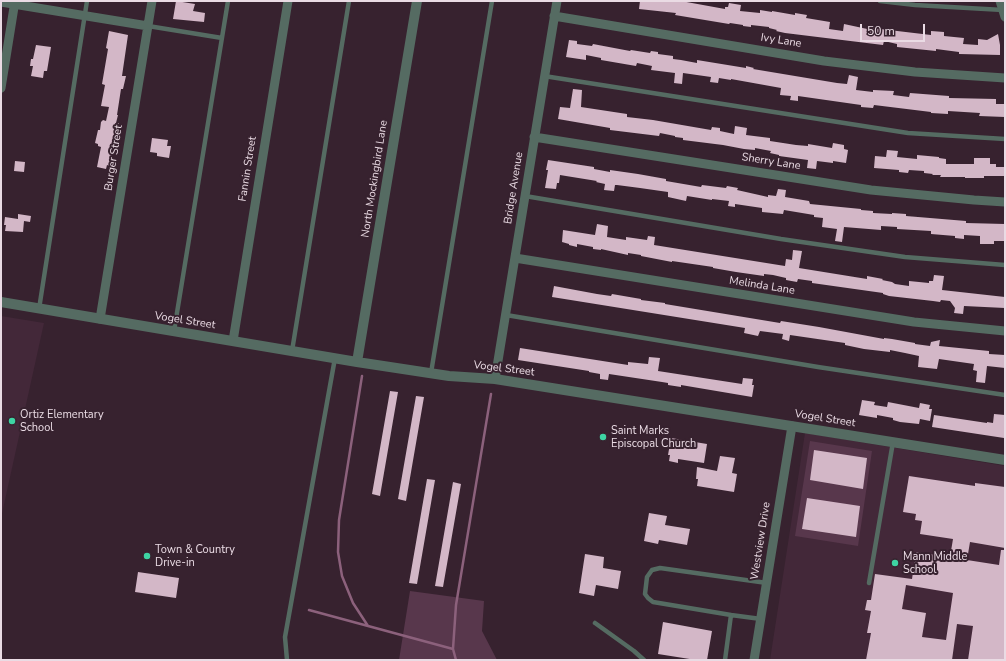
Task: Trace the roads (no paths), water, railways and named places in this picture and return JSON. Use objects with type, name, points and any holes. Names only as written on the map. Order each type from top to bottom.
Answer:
[{"type":"street","name":"Burger Street","points":[[100,319],[152,1]]},
{"type":"street","name":"Fannin Street","points":[[233,341],[288,1]]},
{"type":"street","name":"North Mockingbird Lane","points":[[357,362],[417,1]]},
{"type":"street","name":"Bridge Avenue","points":[[495,379],[557,1]]},
{"type":"street","points":[[1,2],[15,3],[148,26]]},
{"type":"street","points":[[1,88],[15,3]]},
{"type":"street","name":"Ivy Lane","points":[[554,16],[824,61],[916,72],[1005,78]]},
{"type":"street","name":"Sherry Lane","points":[[534,137],[871,190],[1005,202]]},
{"type":"street","name":"Melinda Lane","points":[[515,258],[914,322],[1005,331]]},
{"type":"street","name":"Vogel Street","points":[[1,302],[357,362],[449,376],[495,379],[1005,460]]},
{"type":"street","name":"Westview Drive","points":[[754,660],[792,426]]},
{"type":"lane","points":[[39,309],[87,1]]},
{"type":"lane","points":[[174,332],[228,1]]},
{"type":"lane","points":[[292,351],[349,1]]},
{"type":"lane","points":[[431,373],[492,1]]},
{"type":"lane","points":[[880,1],[915,5],[1002,9]]},
{"type":"lane","points":[[148,26],[222,38]]},
{"type":"lane","points":[[544,76],[908,133],[1005,139]]},
{"type":"lane","points":[[525,196],[781,239],[890,254],[1005,265]]},
{"type":"lane","points":[[506,315],[818,367],[1005,395]]},
{"type":"lane","points":[[287,660],[285,637],[335,358]]},
{"type":"lane","points":[[869,583],[893,442]]},
{"type":"lane","points":[[761,619],[653,602],[645,594],[647,577],[652,570],[660,568],[767,583]]},
{"type":"lane","points":[[725,660],[731,615]]},
{"type":"lane","points":[[595,623],[644,660]]},
{"type":"waterway","points":[[362,376],[339,520],[338,552],[342,576],[353,603],[368,626]]},
{"type":"waterway","points":[[456,660],[453,649],[456,605],[491,394]]},
{"type":"waterway","points":[[309,610],[453,649]]},
{"type":"place","name":"Ortiz Elementary School","points":[[12,421]]},
{"type":"place","name":"Saint Marks Episcopal Church","points":[[603,437]]},
{"type":"place","name":"Town & Country Drive-in","points":[[147,556]]},
{"type":"place","name":"Mann Middle School","points":[[895,563]]}]
